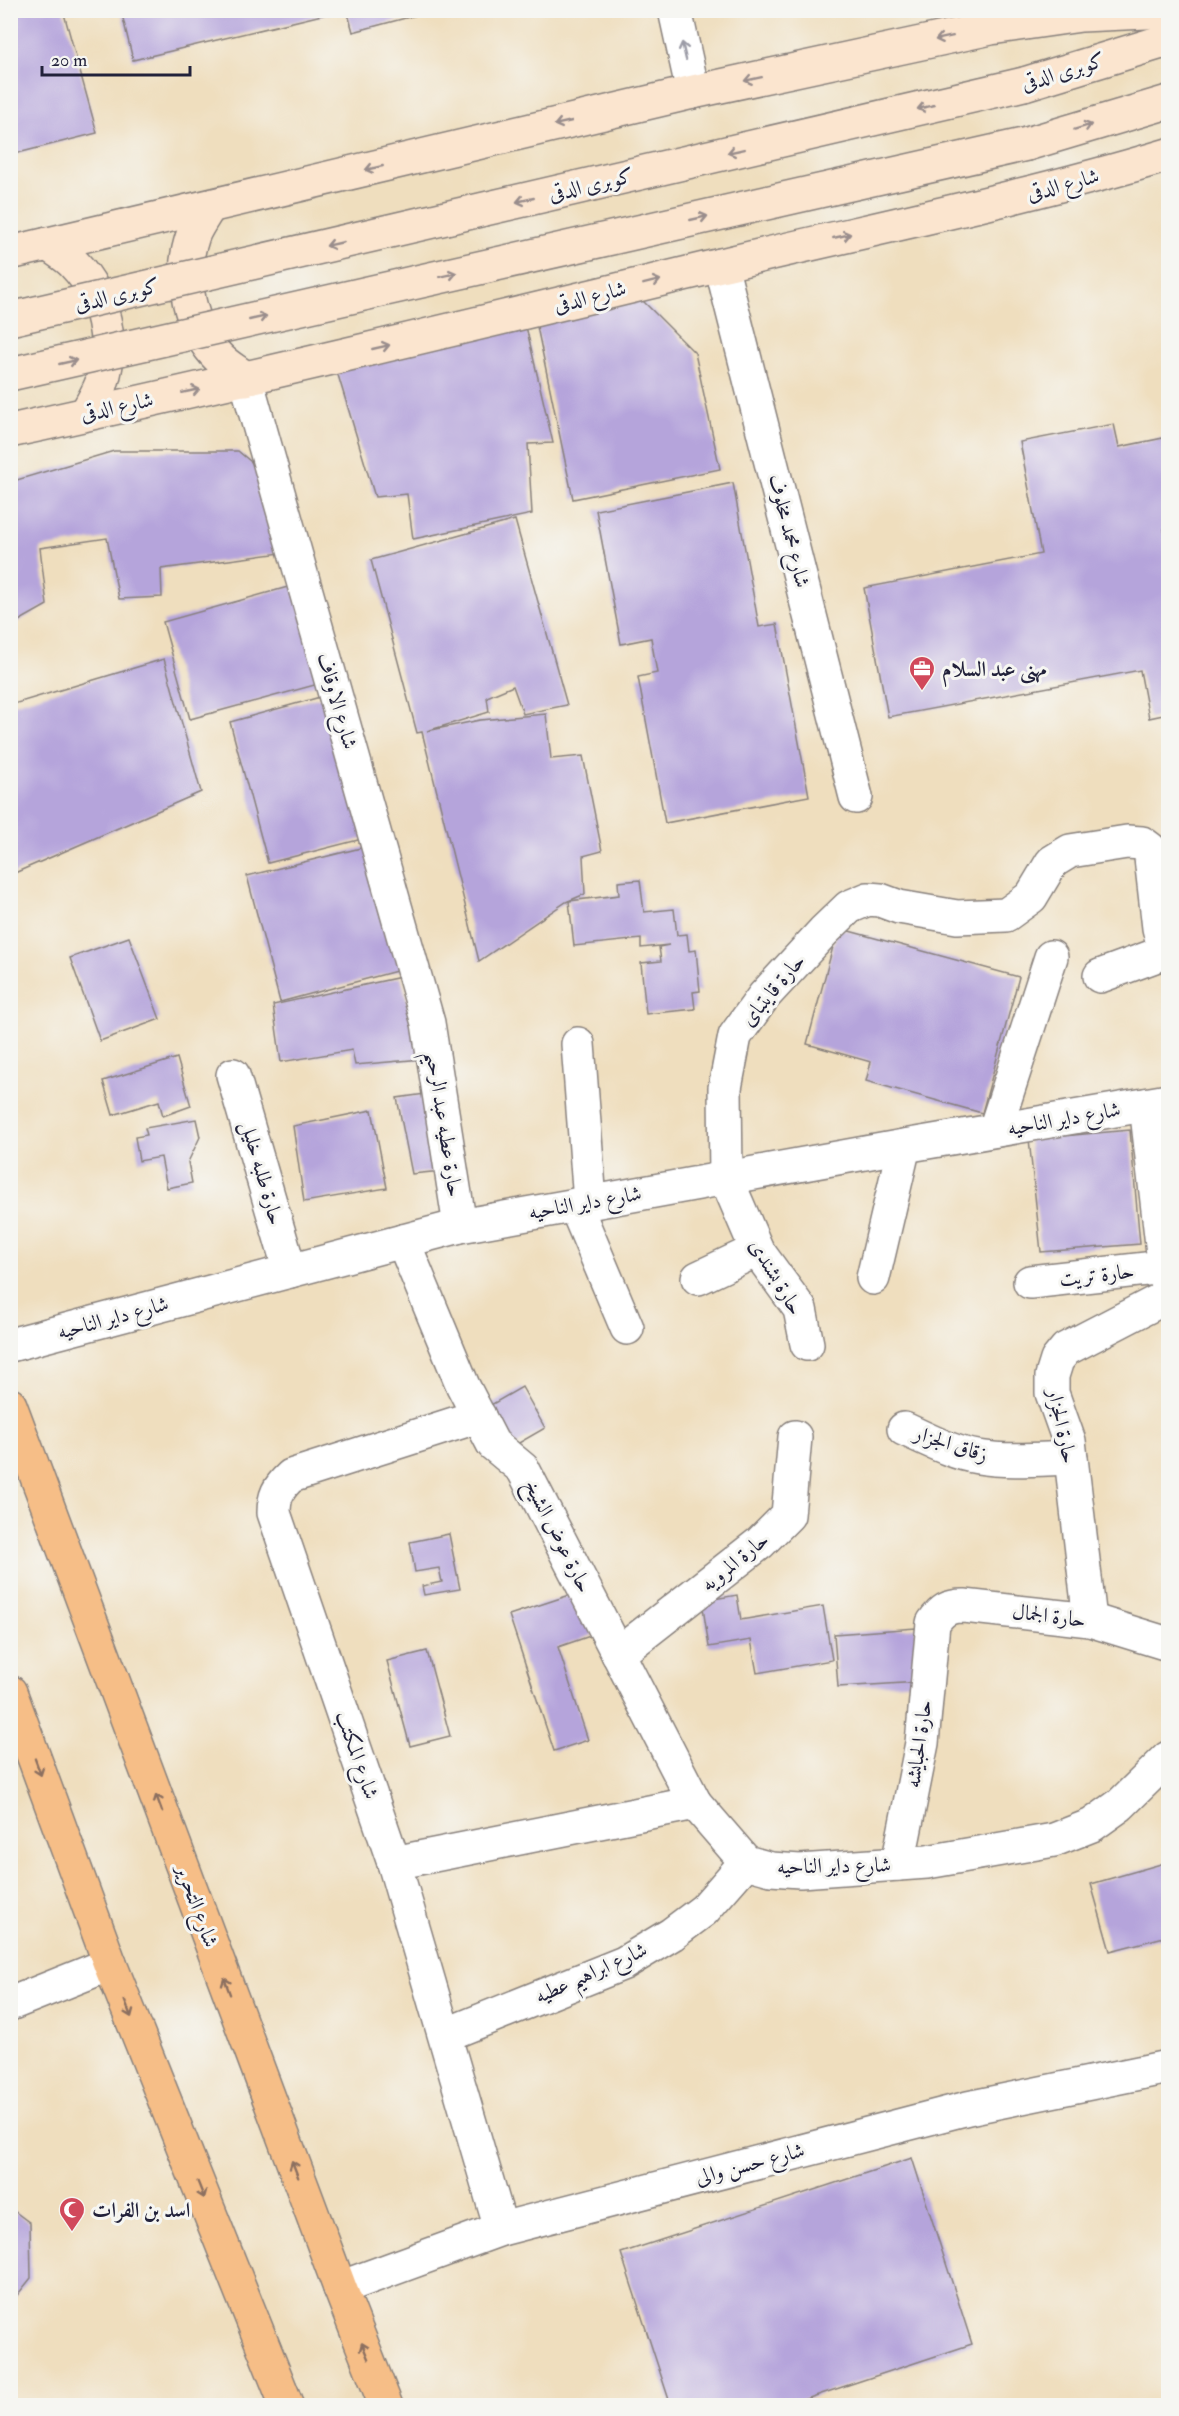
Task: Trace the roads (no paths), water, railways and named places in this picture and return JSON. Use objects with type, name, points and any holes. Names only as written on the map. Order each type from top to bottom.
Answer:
[{"type":"main road","name":"شارع التحرير","points":[[10,1405],[386,2406]]},
{"type":"main road","points":[[10,1692],[110,1964],[278,2397]]},
{"type":"street","points":[[675,10],[693,92]]},
{"type":"street","points":[[991,28],[1025,10]]},
{"type":"street","points":[[10,253],[693,92],[991,28],[1082,15],[1168,11]]},
{"type":"street","name":"كوبرى الدقى","points":[[10,319],[1024,84],[1168,40]]},
{"type":"street","points":[[10,374],[1027,144],[1168,102]]},
{"type":"street","name":"شارع الدقى","points":[[10,431],[246,379],[721,265],[1015,198],[1168,155]]},
{"type":"street","points":[[208,207],[193,236],[186,269],[189,302],[201,332],[220,359],[246,379]]},
{"type":"street","points":[[48,244],[74,263],[94,289],[105,320],[107,353],[100,386],[86,414]]},
{"type":"street","name":"شارع محمد مخلوف","points":[[721,265],[856,797]]},
{"type":"street","name":"شارع الاوقاف","points":[[246,379],[428,1023]]},
{"type":"street","name":"حارة قايتباى","points":[[726,1178],[725,1088],[735,1036],[765,996],[849,907],[868,899],[880,900],[898,907],[957,917],[1006,915],[1031,897],[1052,862],[1070,851],[1137,842],[1150,849],[1159,928],[1162,940],[1168,945]]},
{"type":"street","points":[[1100,976],[1168,951]]},
{"type":"street","points":[[995,1130],[1051,957]]},
{"type":"street","name":"حارة عطيه عبد الرحيم","points":[[428,1023],[460,1226]]},
{"type":"street","points":[[578,1044],[583,1204],[627,1328]]},
{"type":"street","name":"حارة طلبه خليل","points":[[233,1075],[290,1271]]},
{"type":"street","points":[[1157,1103],[1167,1287]]},
{"type":"street","name":"شارع داير الناحيه","points":[[10,1345],[460,1226],[1157,1103]]},
{"type":"street","points":[[873,1278],[904,1146]]},
{"type":"street","name":"حارة بشندى","points":[[726,1178],[757,1250],[800,1309],[807,1344]]},
{"type":"street","name":"حارة عوض الشيخ","points":[[403,1241],[463,1386],[493,1444],[524,1469],[695,1803]]},
{"type":"street","points":[[698,1278],[757,1250]]},
{"type":"street","name":"حارة تريت","points":[[1030,1282],[1167,1287]]},
{"type":"street","name":"حارة الجزار","points":[[1090,1620],[1071,1458],[1065,1425],[1052,1393],[1052,1376],[1057,1360],[1065,1349],[1167,1287]]},
{"type":"street","name":"شارع المكتب","points":[[479,1416],[291,1476],[279,1486],[274,1499],[274,1513],[394,1863],[501,2229]]},
{"type":"street","name":"زقاق الجزار","points":[[904,1429],[940,1445],[976,1457],[1002,1460],[1071,1458]]},
{"type":"street","name":"حارة المرويه","points":[[618,1654],[760,1543],[788,1515],[795,1437]]},
{"type":"street","name":"حارة الجمال","points":[[933,1623],[941,1611],[952,1606],[1090,1620],[1168,1644]]},
{"type":"street","name":"حارة الحبايشه","points":[[898,1864],[922,1743],[933,1623]]},
{"type":"street","name":"شارع داير الناحيه","points":[[695,1803],[746,1862],[771,1869],[800,1871],[927,1862],[1054,1840],[1092,1825],[1120,1805],[1168,1758]]},
{"type":"street","points":[[394,1863],[695,1803]]},
{"type":"street","name":"شارع ابراهيم عطيه","points":[[445,2035],[624,1963],[672,1934],[704,1910],[746,1862]]},
{"type":"street","points":[[10,2004],[110,1964]]},
{"type":"street","name":"شارع حسن والى","points":[[340,2288],[501,2229],[968,2108],[1168,2067]]},
{"type":"place","name":"مهنى عبد السلام","points":[[922,692]]},
{"type":"place","name":"اسد بن الفرات","points":[[72,2233]]}]
